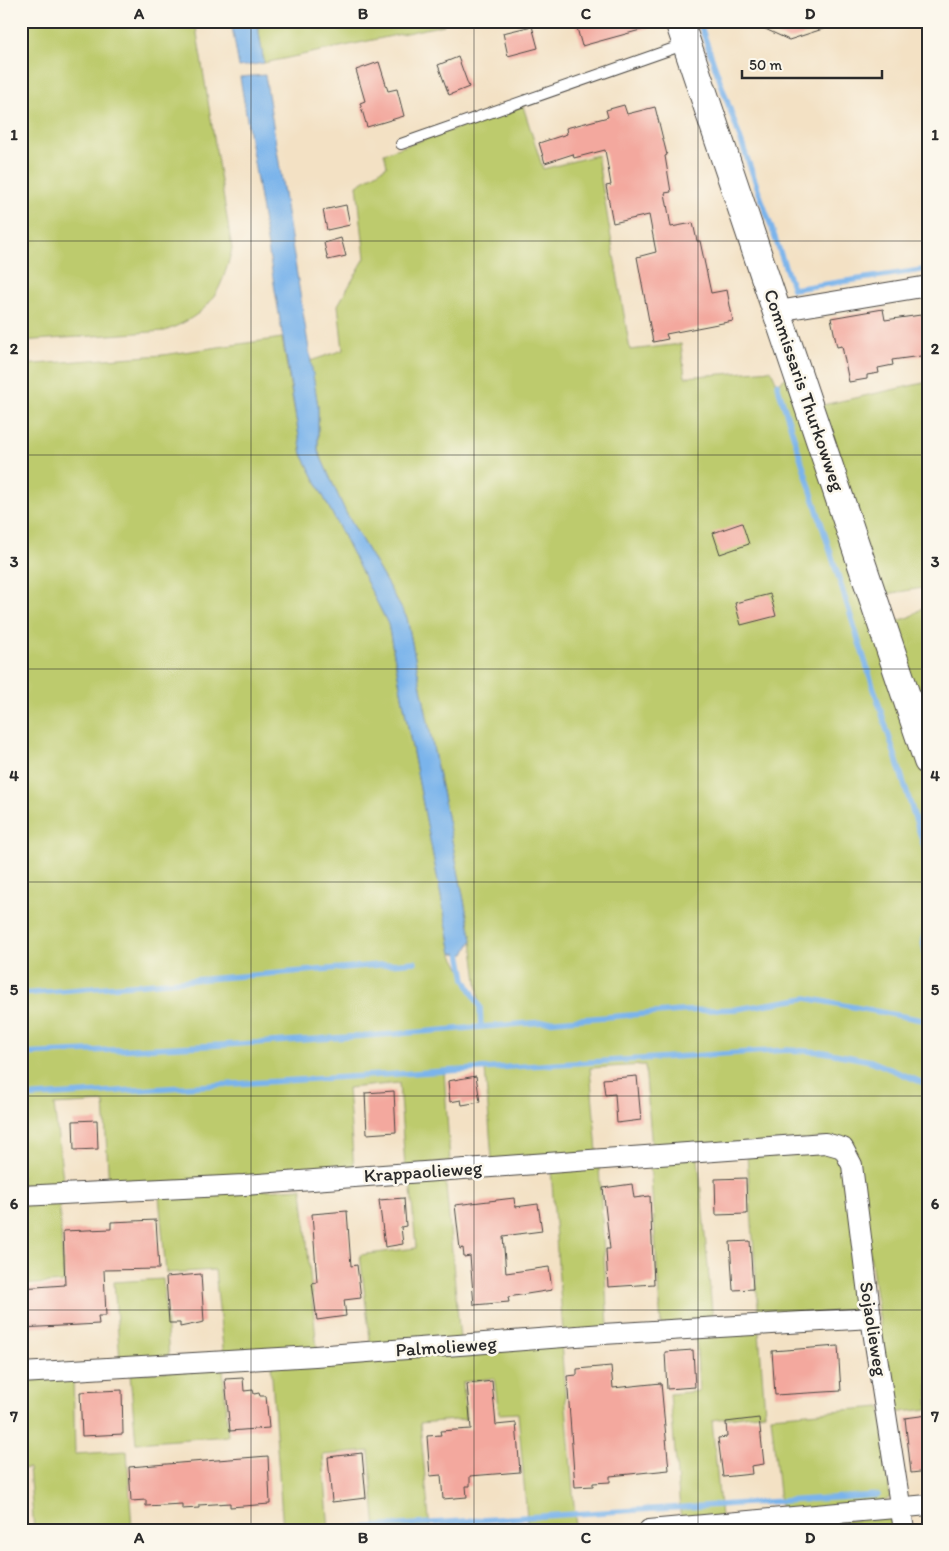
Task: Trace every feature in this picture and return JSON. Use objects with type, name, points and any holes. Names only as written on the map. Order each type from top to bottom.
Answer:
[{"type":"main road","name":"Commissaris Thurkowweg","points":[[683,33],[778,310],[928,761]]},
{"type":"street","points":[[778,310],[928,286]]},
{"type":"street","name":"Krappaolieweg","points":[[21,1196],[244,1185],[825,1143]]},
{"type":"street","name":"Sojaolieweg","points":[[825,1143],[843,1148],[852,1165],[871,1318],[904,1530]]},
{"type":"street","name":"Palmolieweg","points":[[21,1373],[296,1357],[603,1334],[871,1318]]},
{"type":"street","points":[[648,1530],[928,1505]]},
{"type":"lane","points":[[402,144],[683,33]]},
{"type":"green space","points":[[21,21],[195,21],[232,249],[223,279],[217,291],[203,310],[193,317],[165,331],[21,341]]},
{"type":"green space","points":[[257,21],[443,21],[444,25],[264,63]]},
{"type":"green space","points":[[523,106],[543,169],[597,155],[630,350],[681,344],[685,377],[771,370],[777,384],[791,374],[928,783],[928,1409],[893,1413],[857,1164],[850,1137],[652,1149],[645,1065],[590,1068],[597,1152],[492,1160],[485,1069],[444,1071],[450,1162],[405,1166],[399,1083],[348,1088],[354,1170],[109,1187],[104,1102],[54,1105],[64,1187],[21,1189],[21,365],[163,355],[282,338],[302,454],[388,624],[452,953],[480,1006],[472,940],[407,618],[346,513],[318,451],[318,406],[310,361],[343,350],[338,305],[365,258],[357,185],[387,166],[384,153]]},
{"type":"green space","points":[[928,382],[928,587],[881,595],[818,406]]},
{"type":"green space","points":[[928,604],[928,727],[891,623],[910,617]]},
{"type":"green space","points":[[817,1149],[837,1155],[844,1163],[862,1305],[858,1310],[759,1319],[747,1155]]},
{"type":"green space","points":[[698,1158],[713,1322],[661,1326],[650,1162]]},
{"type":"green space","points":[[599,1165],[608,1327],[563,1332],[551,1170]]},
{"type":"green space","points":[[445,1175],[460,1339],[371,1347],[360,1255],[416,1248],[410,1178]]},
{"type":"green space","points":[[302,1188],[317,1350],[224,1357],[215,1270],[166,1273],[159,1196]]},
{"type":"green space","points":[[59,1199],[64,1282],[21,1285],[21,1201]]},
{"type":"green space","points":[[163,1279],[169,1357],[120,1361],[114,1282]]},
{"type":"green space","points":[[759,1332],[765,1413],[712,1420],[721,1517],[681,1521],[670,1394],[699,1391],[696,1335]]},
{"type":"green space","points":[[561,1343],[576,1530],[528,1530],[518,1413],[499,1414],[494,1378],[463,1382],[466,1419],[420,1423],[430,1530],[376,1530],[369,1451],[323,1455],[329,1530],[283,1530],[271,1364]]},
{"type":"green space","points":[[223,1368],[228,1436],[136,1443],[130,1374]]},
{"type":"green space","points":[[73,1374],[75,1454],[127,1451],[132,1530],[34,1530],[29,1468],[21,1469],[21,1377]]},
{"type":"green space","points":[[881,1407],[890,1497],[885,1501],[781,1513],[771,1416]]},
{"type":"green space","points":[[888,1517],[892,1520],[897,1530],[748,1530]]},
{"type":"water","points":[[231,21],[257,21],[264,63],[239,67]]},
{"type":"water","points":[[265,75],[318,406],[318,451],[346,513],[407,618],[472,940],[465,954],[452,953],[388,624],[302,454],[240,77]]},
{"type":"building","points":[[575,21],[654,21],[655,26],[582,46]]},
{"type":"building","points":[[748,21],[837,21],[838,24],[789,40]]},
{"type":"building","points":[[532,26],[538,48],[508,56],[503,33]]},
{"type":"building","points":[[458,57],[469,87],[449,95],[438,65]]},
{"type":"building","points":[[379,62],[388,91],[397,89],[404,116],[367,127],[360,103],[365,101],[356,70]]},
{"type":"building","points":[[624,105],[627,114],[655,107],[667,155],[665,156],[671,192],[665,193],[671,227],[693,223],[697,241],[700,241],[711,293],[727,290],[733,321],[666,334],[668,339],[653,342],[637,257],[656,252],[649,215],[613,223],[606,186],[611,185],[605,150],[574,158],[573,154],[545,163],[539,143],[567,134],[566,128],[608,117],[606,110]]},
{"type":"building","points":[[346,205],[350,225],[327,230],[323,210]]},
{"type":"building","points":[[341,238],[346,256],[328,260],[324,243]]},
{"type":"building","points":[[883,309],[885,320],[928,314],[928,355],[892,360],[893,365],[878,368],[879,373],[867,375],[867,379],[849,382],[842,346],[837,347],[831,318]]},
{"type":"building","points":[[742,523],[749,544],[720,554],[713,533]]},
{"type":"building","points":[[770,594],[776,616],[741,625],[735,603]]},
{"type":"building","points":[[476,1076],[480,1102],[462,1105],[461,1100],[450,1102],[448,1081]]},
{"type":"building","points":[[637,1076],[641,1120],[617,1123],[615,1094],[605,1095],[603,1079]]},
{"type":"building","points":[[394,1091],[396,1132],[367,1134],[365,1093]]},
{"type":"building","points":[[97,1120],[98,1149],[74,1150],[73,1121]]},
{"type":"building","points":[[746,1178],[747,1214],[716,1215],[715,1179]]},
{"type":"building","points":[[632,1184],[634,1198],[650,1196],[654,1284],[608,1287],[606,1249],[610,1249],[603,1188]]},
{"type":"building","points":[[404,1198],[406,1226],[401,1227],[403,1244],[385,1247],[379,1200]]},
{"type":"building","points":[[514,1198],[515,1207],[538,1204],[542,1231],[503,1236],[506,1273],[549,1267],[552,1290],[508,1297],[509,1302],[474,1305],[470,1256],[464,1257],[463,1248],[460,1249],[455,1205]]},
{"type":"building","points":[[347,1211],[351,1266],[357,1265],[361,1298],[344,1300],[346,1316],[317,1320],[312,1283],[317,1282],[312,1214]]},
{"type":"building","points":[[156,1220],[159,1269],[104,1270],[106,1316],[98,1316],[99,1324],[21,1328],[21,1288],[65,1285],[63,1231],[111,1229],[111,1222]]},
{"type":"building","points":[[750,1241],[753,1289],[733,1290],[730,1242]]},
{"type":"building","points":[[201,1274],[204,1322],[180,1327],[180,1323],[169,1323],[166,1277]]},
{"type":"building","points":[[838,1346],[841,1391],[775,1395],[772,1351]]},
{"type":"building","points":[[693,1350],[695,1387],[667,1389],[665,1352]]},
{"type":"building","points":[[611,1366],[613,1388],[661,1383],[669,1470],[610,1476],[610,1482],[593,1483],[593,1486],[575,1487],[567,1376],[577,1375],[577,1369]]},
{"type":"building","points":[[243,1378],[244,1391],[253,1390],[254,1394],[259,1393],[260,1396],[266,1396],[269,1428],[230,1431],[225,1379]]},
{"type":"building","points":[[492,1381],[496,1425],[516,1423],[520,1472],[470,1476],[470,1486],[466,1486],[467,1497],[443,1499],[441,1475],[430,1476],[427,1436],[441,1435],[440,1431],[471,1429],[467,1384]]},
{"type":"building","points":[[122,1390],[123,1434],[82,1436],[80,1392]]},
{"type":"building","points":[[928,1415],[928,1471],[911,1473],[905,1418]]},
{"type":"building","points":[[759,1418],[764,1464],[751,1466],[752,1474],[723,1477],[718,1438],[727,1437],[726,1422]]},
{"type":"building","points":[[362,1453],[366,1498],[332,1502],[328,1457]]},
{"type":"building","points":[[268,1456],[270,1504],[230,1507],[230,1503],[199,1505],[199,1508],[182,1509],[182,1504],[146,1506],[146,1500],[131,1501],[129,1467]]},
{"type":"waterway","points":[[699,21],[793,289],[928,269]]},
{"type":"waterway","points":[[777,384],[928,859]]},
{"type":"waterway","points":[[928,922],[923,940],[928,969]]},
{"type":"waterway","points":[[459,947],[465,979],[480,1007],[481,1027]]},
{"type":"waterway","points":[[21,994],[415,962]]},
{"type":"waterway","points":[[21,1054],[223,1045],[395,1034],[681,1011],[737,1009],[806,998],[928,1021]]},
{"type":"waterway","points":[[21,1097],[787,1050],[824,1052],[871,1061],[928,1085]]},
{"type":"waterway","points":[[320,1530],[878,1495]]}]
